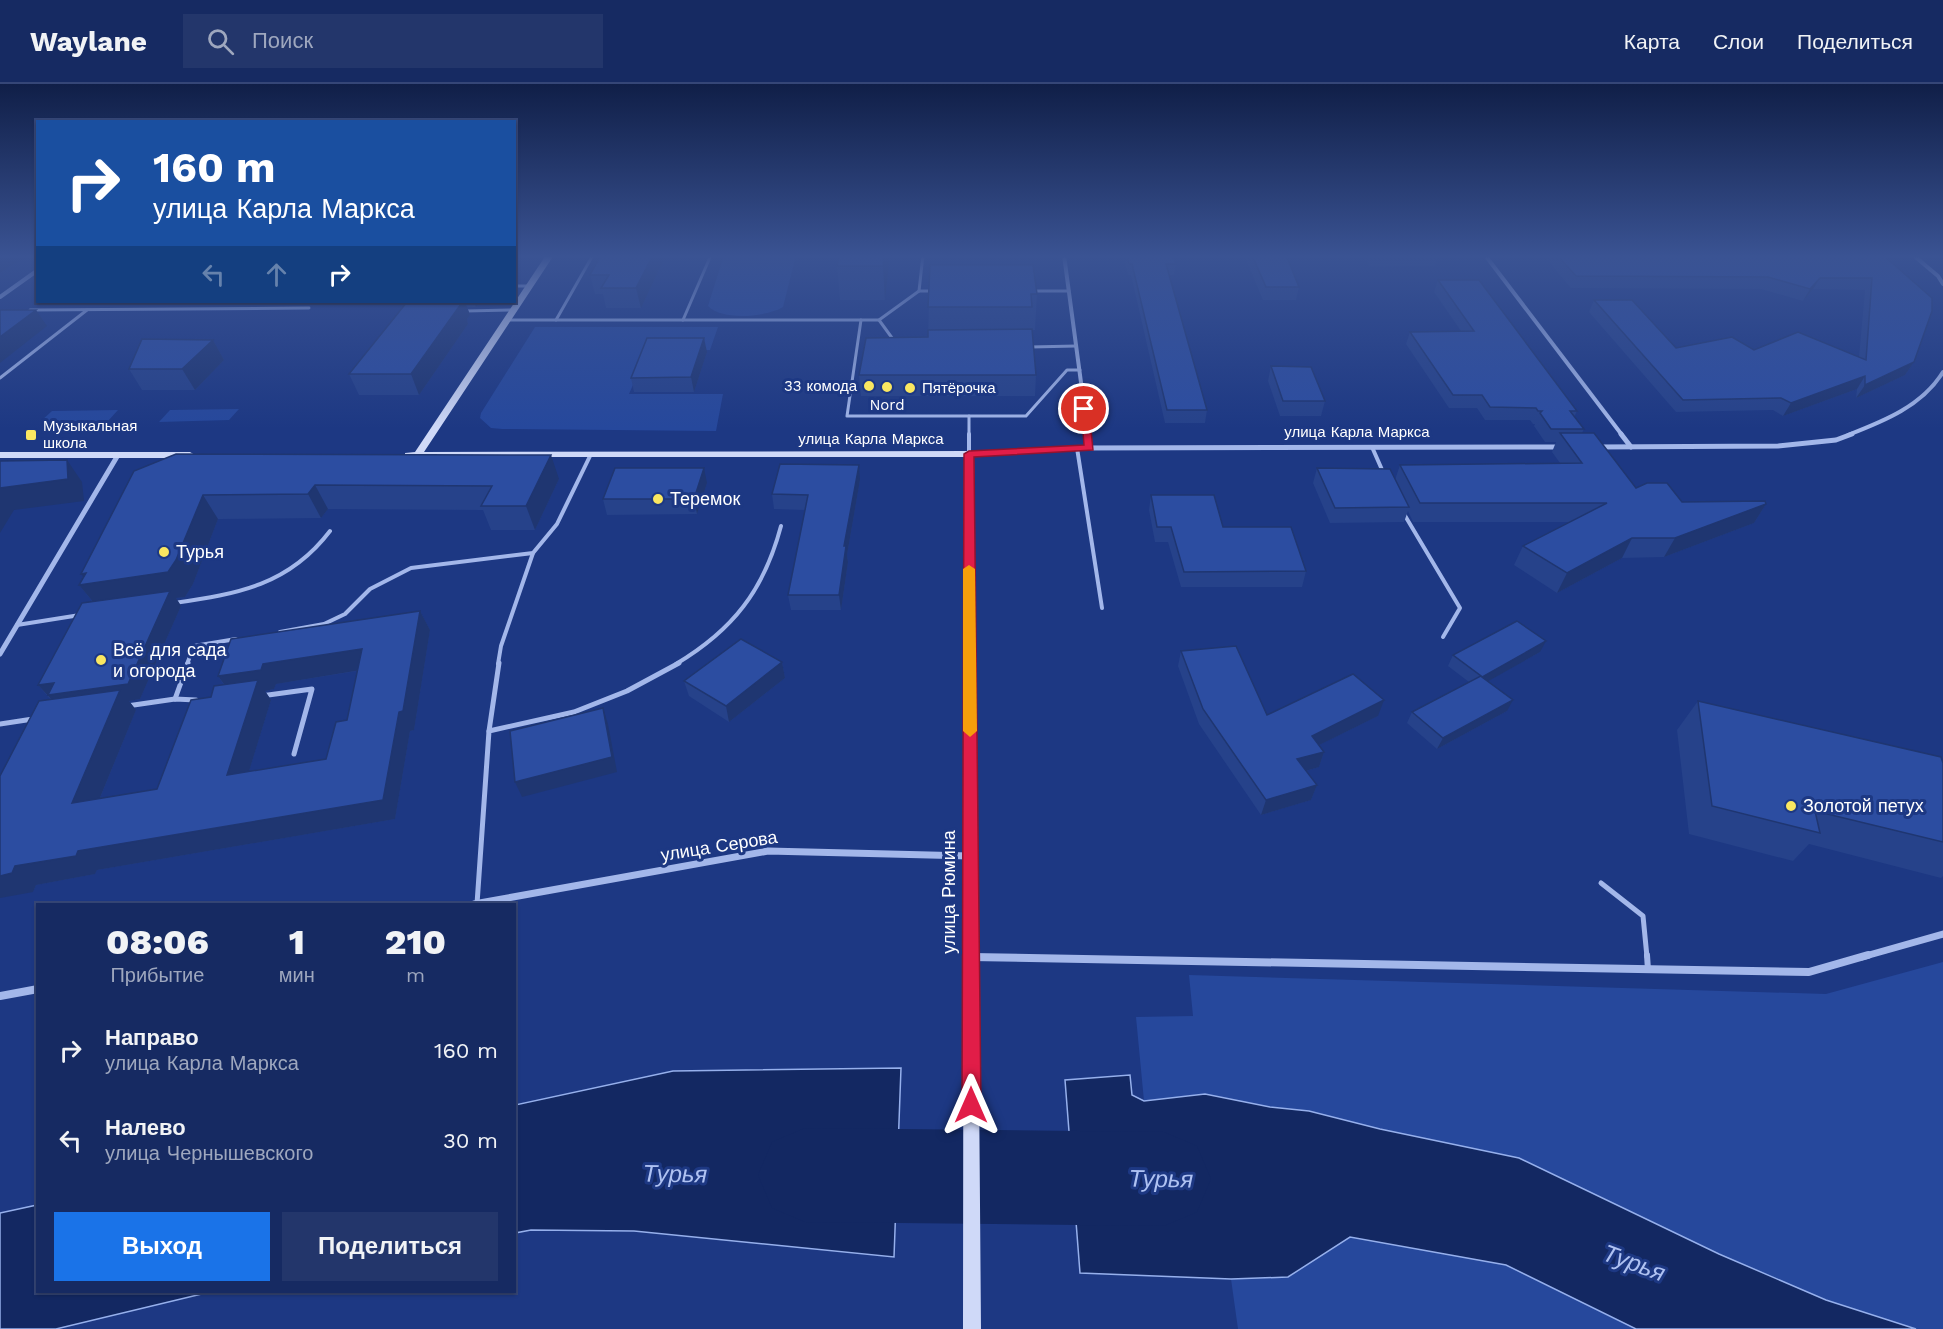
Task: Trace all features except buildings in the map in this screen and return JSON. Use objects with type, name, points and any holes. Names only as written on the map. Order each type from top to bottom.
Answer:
[{"type":"main road","points":[[418,455],[511,313]]},
{"type":"main road","name":"улица Карла Маркса","points":[[395,455],[969,454]]},
{"type":"main road","name":"улица Рюмина","points":[[969,454],[972,1329]]},
{"type":"main road","points":[[0,455],[199,455]]},
{"type":"street","points":[[1072,313],[1090,448]]},
{"type":"street","points":[[1529,313],[1631,447]]},
{"type":"street","points":[[1596,447],[1778,446],[1836,440],[1892,418],[1935,385],[1943,372]]},
{"type":"street","name":"улица Карла Маркса","points":[[969,454],[1077,448],[1572,447]]},
{"type":"street","points":[[0,654],[118,455]]},
{"type":"street","name":"улица Серова","points":[[480,903],[768,850],[970,856]]},
{"type":"street","points":[[970,957],[1809,972],[1943,934]]},
{"type":"street","points":[[0,996],[36,988]]},
{"type":"lane","points":[[0,378],[83,313]]},
{"type":"lane","points":[[556,320],[560,313]]},
{"type":"lane","points":[[683,320],[686,313]]},
{"type":"lane","points":[[507,320],[879,320],[889,313]]},
{"type":"lane","points":[[861,320],[847,416],[1026,416],[1067,370],[1080,370]]},
{"type":"lane","points":[[879,320],[899,346]]},
{"type":"lane","points":[[1029,347],[1076,346]]},
{"type":"lane","points":[[969,416],[969,454]]},
{"type":"lane","points":[[1372,447],[1386,477]]},
{"type":"lane","points":[[1077,448],[1102,608]]},
{"type":"lane","points":[[475,903],[489,731],[501,646],[533,553],[556,524],[591,454]]},
{"type":"lane","points":[[1401,508],[1460,608],[1443,637]]},
{"type":"lane","points":[[489,731],[572,713],[640,684],[689,656],[729,625],[761,582],[774,553],[781,526]]},
{"type":"lane","points":[[163,604],[208,598],[264,583],[305,560],[330,531]]},
{"type":"lane","points":[[271,633],[324,624],[345,614],[370,589],[411,568],[533,553]]},
{"type":"lane","points":[[17,625],[82,615]]},
{"type":"lane","points":[[175,699],[194,646],[238,639]]},
{"type":"lane","points":[[254,697],[312,688],[294,754]]},
{"type":"lane","points":[[116,707],[175,699],[208,701]]},
{"type":"lane","points":[[0,724],[34,719]]},
{"type":"lane","points":[[1602,883],[1643,915],[1648,970]]},
{"type":"shaded area","points":[[721,313],[765,313],[744,316]]},
{"type":"shaded area","points":[[535,327],[718,327],[710,350],[648,350],[629,394],[723,394],[716,431],[491,428],[480,418],[481,413]]},
{"type":"shaded area","points":[[239,409],[229,420],[159,422],[170,410]]},
{"type":"shaded area","points":[[118,410],[108,421],[41,421],[52,411]]},
{"type":"shaded area","points":[[1943,962],[1943,1329],[1916,1329],[1826,1300],[1719,1254],[1380,1129],[1309,1111],[1270,1107],[1205,1094],[1144,1101],[1136,1017],[1193,1016],[1189,975],[1826,994]]},
{"type":"shaded area","points":[[1350,1237],[1506,1265],[1636,1329],[1238,1329],[1231,1279],[1288,1277]]},
{"type":"water","name":"Турья","points":[[901,1068],[894,1257],[634,1231],[531,1230],[516,1233],[516,1105],[673,1071]]},
{"type":"water","points":[[1130,1075],[1132,1095],[1144,1101],[1205,1094],[1270,1107],[1309,1111],[1380,1129],[1519,1158],[1719,1254],[1826,1300],[1916,1329],[1636,1329],[1506,1265],[1350,1237],[1288,1277],[1231,1279],[1080,1273],[1065,1080]]},
{"type":"water","points":[[36,1205],[36,1293],[206,1293],[56,1329],[0,1329],[0,1213]]},
{"type":"waterway","name":"Турья","points":[[805,1175],[1164,1179]]},
{"type":"slow traffic","points":[[969,569],[970,731]]},
{"type":"place","name":"33 комода","points":[[869,386]]},
{"type":"place","name":"Nord","points":[[887,387]]},
{"type":"place","name":"Пятёрочка","points":[[910,388]]},
{"type":"place","name":"Музыкальная школа","points":[[31,435]]},
{"type":"place","name":"Теремок","points":[[658,499]]},
{"type":"place","name":"Турья","points":[[164,552]]},
{"type":"place","name":"Всё для сада и огорода","points":[[101,660]]},
{"type":"place","name":"Золотой петух","points":[[1791,806]]},
{"type":"route","points":[[971,1105],[969,454],[1090,448],[1084,409]]}]
